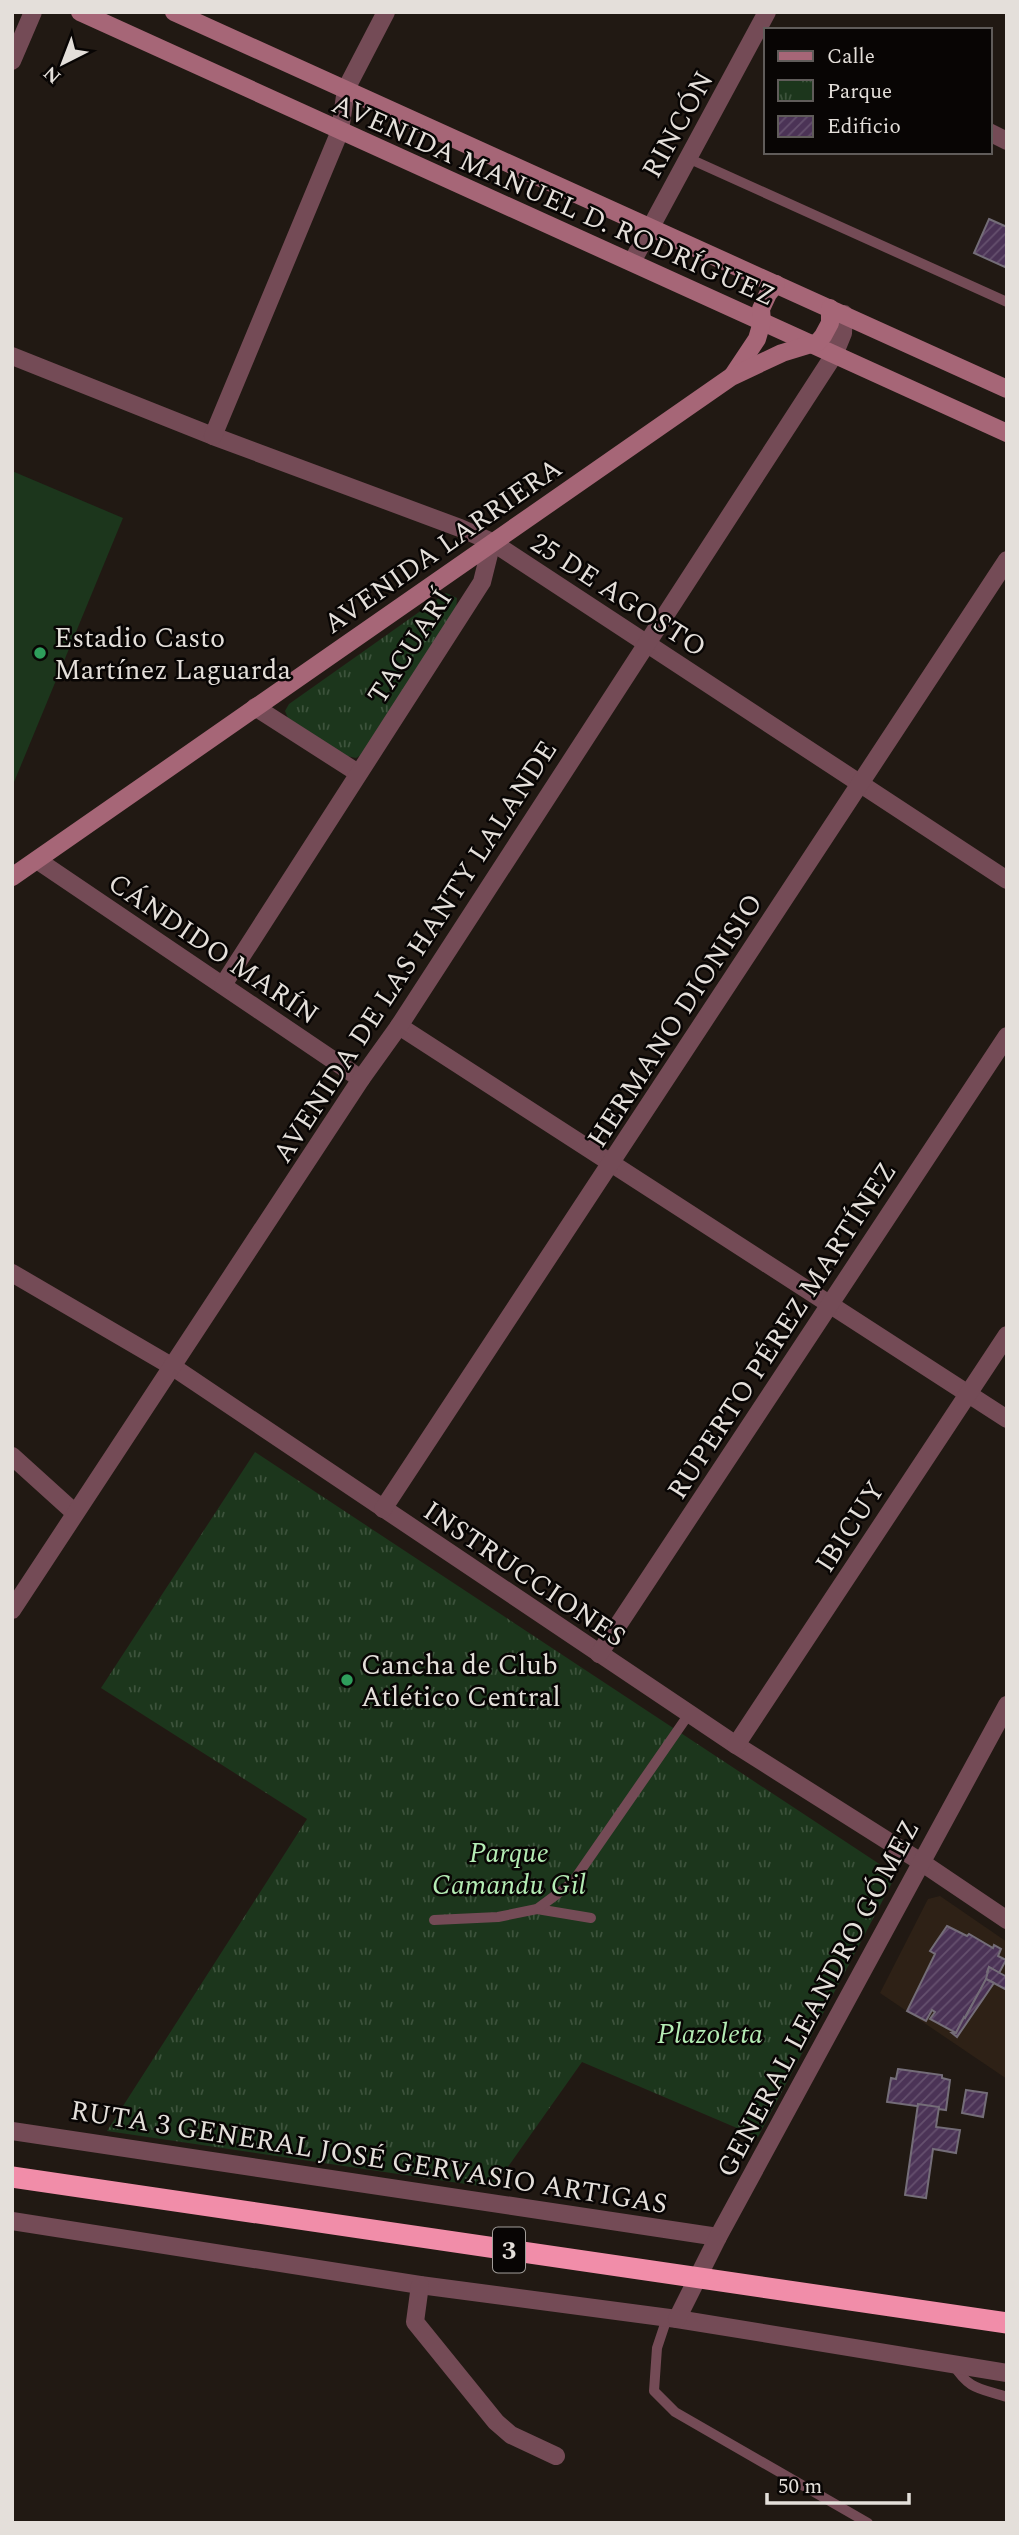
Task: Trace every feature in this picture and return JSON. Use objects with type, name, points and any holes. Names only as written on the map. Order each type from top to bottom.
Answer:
[{"type":"highway","name":"3","points":[[12,2177],[1007,2323]]},
{"type":"street","points":[[12,61],[33,12]]},
{"type":"street","name":"AVENIDA MANUEL D. RODRÍGUEZ","points":[[80,12],[1007,433]]},
{"type":"street","name":"AVENIDA MANUEL D. RODRÍGUEZ","points":[[174,12],[1007,390]]},
{"type":"street","points":[[213,436],[340,131],[346,89],[386,12]]},
{"type":"street","name":"RINCÓN","points":[[632,262],[649,227],[766,22]]},
{"type":"street","points":[[991,133],[1007,141]]},
{"type":"street","name":"AVENIDA LARRIERA","points":[[731,377],[747,356],[762,322],[761,309],[776,284]]},
{"type":"street","points":[[811,344],[823,336],[837,311]]},
{"type":"street","name":"AVENIDA DE LAS HANTY LALANDE","points":[[12,1609],[361,1079],[399,1026],[834,355],[843,333],[837,311]]},
{"type":"street","name":"AVENIDA LARRIERA","points":[[12,877],[731,377],[782,353],[811,344]]},
{"type":"street","name":"25 DE AGOSTO","points":[[12,355],[213,436],[492,542],[1007,880]]},
{"type":"street","name":"TACUARÍ","points":[[223,985],[482,582],[492,542]]},
{"type":"street","name":"HERMANO DIONISIO","points":[[383,1509],[1007,560]]},
{"type":"street","points":[[255,707],[358,774]]},
{"type":"street","name":"CÁNDIDO MARÍN","points":[[37,860],[361,1079]]},
{"type":"street","points":[[399,1026],[1007,1419]]},
{"type":"street","name":"RUPERTO PÉREZ MARTÍNEZ","points":[[599,1654],[1007,1036]]},
{"type":"street","name":"INSTRUCCIONES","points":[[12,1273],[173,1367],[736,1745],[1007,1920]]},
{"type":"street","name":"IBICUY","points":[[736,1745],[1007,1335]]},
{"type":"street","points":[[12,1456],[75,1513]]},
{"type":"street","name":"GENERAL LEANDRO GÓMEZ","points":[[672,2318],[698,2276],[1007,1705]]},
{"type":"street","name":"RUTA 3 GENERAL JOSÉ GERVASIO ARTIGAS","points":[[12,2131],[718,2237]]},
{"type":"street","points":[[12,2221],[420,2285],[672,2318],[1007,2373]]},
{"type":"street","points":[[420,2285],[415,2322],[496,2422],[511,2435],[556,2456]]},
{"type":"lane","points":[[690,159],[1007,302]]},
{"type":"lane","points":[[537,1909],[572,1883],[690,1714]]},
{"type":"lane","points":[[434,1920],[498,1917],[537,1909],[591,1918]]},
{"type":"lane","points":[[672,2318],[657,2348],[653,2371],[654,2391],[675,2412],[868,2523]]},
{"type":"lane","points":[[953,2364],[962,2379],[970,2385],[1007,2397]]},
{"type":"shaded area","points":[[940,1896],[1007,1942],[1007,2079],[880,1993],[928,1899]]},
{"type":"green space","name":"Estadio Casto Martínez Laguarda","points":[[12,471],[123,518],[12,787]]},
{"type":"green space","points":[[446,593],[457,598],[456,610],[364,753],[356,758],[347,756],[288,718],[285,711],[289,704]]},
{"type":"green space","name":"Parque Camandu Gil","points":[[255,1452],[896,1875],[758,2137],[582,2062],[493,2188],[107,2131],[307,1819],[101,1688]]},
{"type":"building","points":[[989,219],[1007,227],[1007,268],[974,253]]},
{"type":"building","points":[[947,1926],[967,1936],[969,1934],[993,1948],[994,1945],[1001,1949],[998,1956],[1006,1960],[999,1973],[989,1967],[987,1972],[990,1973],[956,2033],[930,2019],[935,2012],[932,2010],[926,2021],[907,2011],[935,1954],[930,1951]]},
{"type":"building","points":[[989,1967],[1007,1977],[1007,1990],[986,1979]]},
{"type":"building","points":[[986,1979],[994,1983],[957,2037],[952,2033],[956,2033]]},
{"type":"building","points":[[898,2069],[942,2075],[942,2078],[950,2080],[946,2110],[887,2102],[891,2078],[896,2079]]},
{"type":"building","points":[[966,2090],[987,2093],[983,2117],[962,2113]]},
{"type":"building","points":[[918,2104],[939,2107],[936,2127],[960,2130],[956,2153],[933,2149],[926,2198],[905,2195]]},
{"type":"place","name":"Estadio Casto Martínez Laguarda","points":[[40,653]]},
{"type":"place","name":"Cancha de Club Atlético Central","points":[[347,1680]]},
{"type":"park label","name":"Plazoleta","points":[[710,2033]]}]
